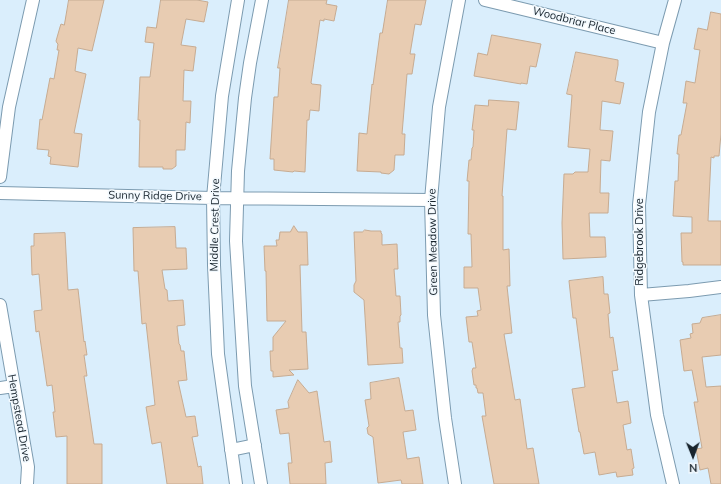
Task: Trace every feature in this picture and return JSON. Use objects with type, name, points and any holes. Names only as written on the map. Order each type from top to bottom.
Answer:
[{"type":"street","points":[[0,177],[9,107],[33,0]]},
{"type":"street","name":"Middle Crest Drive","points":[[236,484],[218,354],[213,198],[222,96],[238,0]]},
{"type":"street","name":"Middle Crest Drive","points":[[261,484],[245,386],[236,241],[238,171],[245,98],[262,0]]},
{"type":"street","name":"Green Meadow Drive","points":[[455,484],[434,315],[431,200],[439,107],[459,0]]},
{"type":"street","name":"Woodbriar Place","points":[[485,0],[663,43]]},
{"type":"street","name":"Ridgebrook Drive","points":[[673,484],[657,415],[641,295],[639,205],[649,112],[663,43],[676,0]]},
{"type":"street","name":"Sunny Ridge Drive","points":[[0,193],[213,198],[431,200]]},
{"type":"street","points":[[641,295],[689,292],[721,287]]},
{"type":"street","name":"Hempstead Drive","points":[[0,305],[28,467],[27,484]]},
{"type":"street","points":[[0,388],[14,386]]},
{"type":"street","points":[[231,450],[255,445]]},
{"type":"building","points":[[69,0],[104,0],[92,51],[78,48],[75,71],[86,74],[74,133],[82,134],[78,167],[50,164],[51,157],[48,156],[49,150],[37,149],[40,119],[42,120],[50,78],[54,79],[59,50],[57,50],[58,44],[56,41],[61,24],[64,25]]},
{"type":"building","points":[[161,0],[197,0],[208,2],[204,22],[186,19],[181,45],[196,47],[193,71],[184,70],[183,101],[191,101],[190,123],[186,122],[185,150],[176,150],[176,166],[172,169],[163,169],[163,167],[139,167],[140,120],[138,120],[140,77],[150,77],[154,43],[145,42],[147,27],[156,28]]},
{"type":"building","points":[[289,0],[327,0],[326,4],[337,6],[334,21],[324,19],[324,21],[320,20],[311,83],[321,85],[319,111],[310,110],[309,120],[307,120],[305,172],[274,170],[274,159],[270,159],[274,97],[278,97],[280,68],[278,68]]},
{"type":"building","points":[[388,0],[426,0],[421,25],[415,24],[410,54],[415,54],[412,74],[407,74],[402,134],[405,134],[404,155],[395,155],[394,170],[389,174],[381,172],[357,171],[359,133],[367,134],[372,84],[373,85],[380,33],[382,33]]},
{"type":"building","points":[[711,12],[721,14],[721,134],[719,156],[714,156],[714,158],[711,157],[708,221],[721,221],[721,265],[683,265],[681,233],[692,233],[692,217],[673,216],[675,181],[678,181],[679,154],[677,154],[679,135],[681,135],[687,103],[683,103],[686,81],[695,83],[700,50],[694,49],[698,28],[707,30]]},
{"type":"building","points":[[492,35],[541,44],[536,67],[530,66],[527,84],[474,76],[478,53],[487,55]]},
{"type":"building","points":[[576,52],[618,60],[615,81],[624,83],[620,104],[602,101],[600,130],[613,131],[610,161],[601,160],[600,193],[609,193],[608,213],[589,213],[590,237],[605,237],[606,257],[563,259],[562,223],[564,174],[588,172],[590,149],[568,147],[572,95],[567,94]]},
{"type":"building","points":[[489,100],[519,102],[516,130],[507,129],[502,196],[503,250],[509,249],[510,286],[507,286],[512,333],[504,334],[515,400],[520,399],[527,449],[533,448],[539,484],[494,484],[482,416],[486,416],[483,393],[478,393],[476,385],[474,385],[472,371],[473,368],[476,368],[472,342],[469,342],[466,317],[478,316],[477,311],[481,310],[478,288],[464,288],[464,267],[472,267],[471,234],[468,234],[469,181],[467,181],[469,160],[471,160],[473,147],[474,130],[472,130],[475,105],[488,106]]},
{"type":"building","points":[[294,226],[298,232],[307,232],[308,265],[300,265],[302,332],[306,332],[308,369],[289,370],[294,375],[273,377],[273,371],[271,371],[270,351],[273,351],[273,337],[286,321],[267,321],[264,246],[277,246],[276,240],[279,240],[280,232],[290,232]]},
{"type":"building","points":[[175,227],[176,248],[186,248],[187,269],[162,270],[168,301],[183,300],[185,325],[177,326],[179,344],[181,351],[184,351],[187,380],[178,381],[186,417],[195,416],[198,436],[192,437],[198,467],[201,466],[203,484],[167,484],[161,442],[152,444],[146,407],[155,405],[146,323],[142,324],[138,271],[134,271],[133,228]]},
{"type":"building","points":[[365,230],[381,231],[382,245],[397,244],[398,269],[394,269],[396,296],[400,296],[401,315],[400,322],[398,322],[403,363],[368,365],[364,300],[354,292],[354,285],[356,281],[354,232],[362,232]]},
{"type":"building","points":[[65,233],[68,290],[78,289],[84,342],[85,341],[87,355],[84,355],[87,376],[84,376],[94,444],[102,444],[102,484],[67,484],[67,436],[56,437],[52,385],[47,386],[39,331],[36,332],[34,311],[42,310],[39,274],[32,275],[31,246],[34,246],[34,234]]},
{"type":"building","points":[[603,277],[604,294],[608,294],[610,338],[613,337],[618,370],[612,371],[617,403],[628,401],[631,423],[623,425],[627,450],[631,449],[634,468],[632,469],[633,475],[617,477],[616,472],[599,475],[595,452],[584,454],[572,389],[585,387],[576,318],[573,318],[569,281]]},
{"type":"building","points":[[721,315],[721,355],[702,357],[706,387],[721,386],[721,484],[711,484],[708,468],[700,470],[696,449],[702,448],[694,402],[698,402],[692,370],[684,371],[680,340],[691,338],[690,334],[693,333],[692,324],[700,323],[702,318]]},
{"type":"building","points":[[399,378],[405,411],[413,410],[416,430],[403,432],[407,459],[419,457],[423,484],[402,484],[401,480],[378,483],[373,437],[368,434],[367,428],[369,426],[365,400],[371,399],[370,383]]},
{"type":"building","points":[[298,380],[309,393],[317,391],[324,442],[330,441],[332,462],[325,463],[326,484],[290,484],[288,463],[292,463],[289,433],[280,434],[276,410],[289,408],[288,402]]}]
